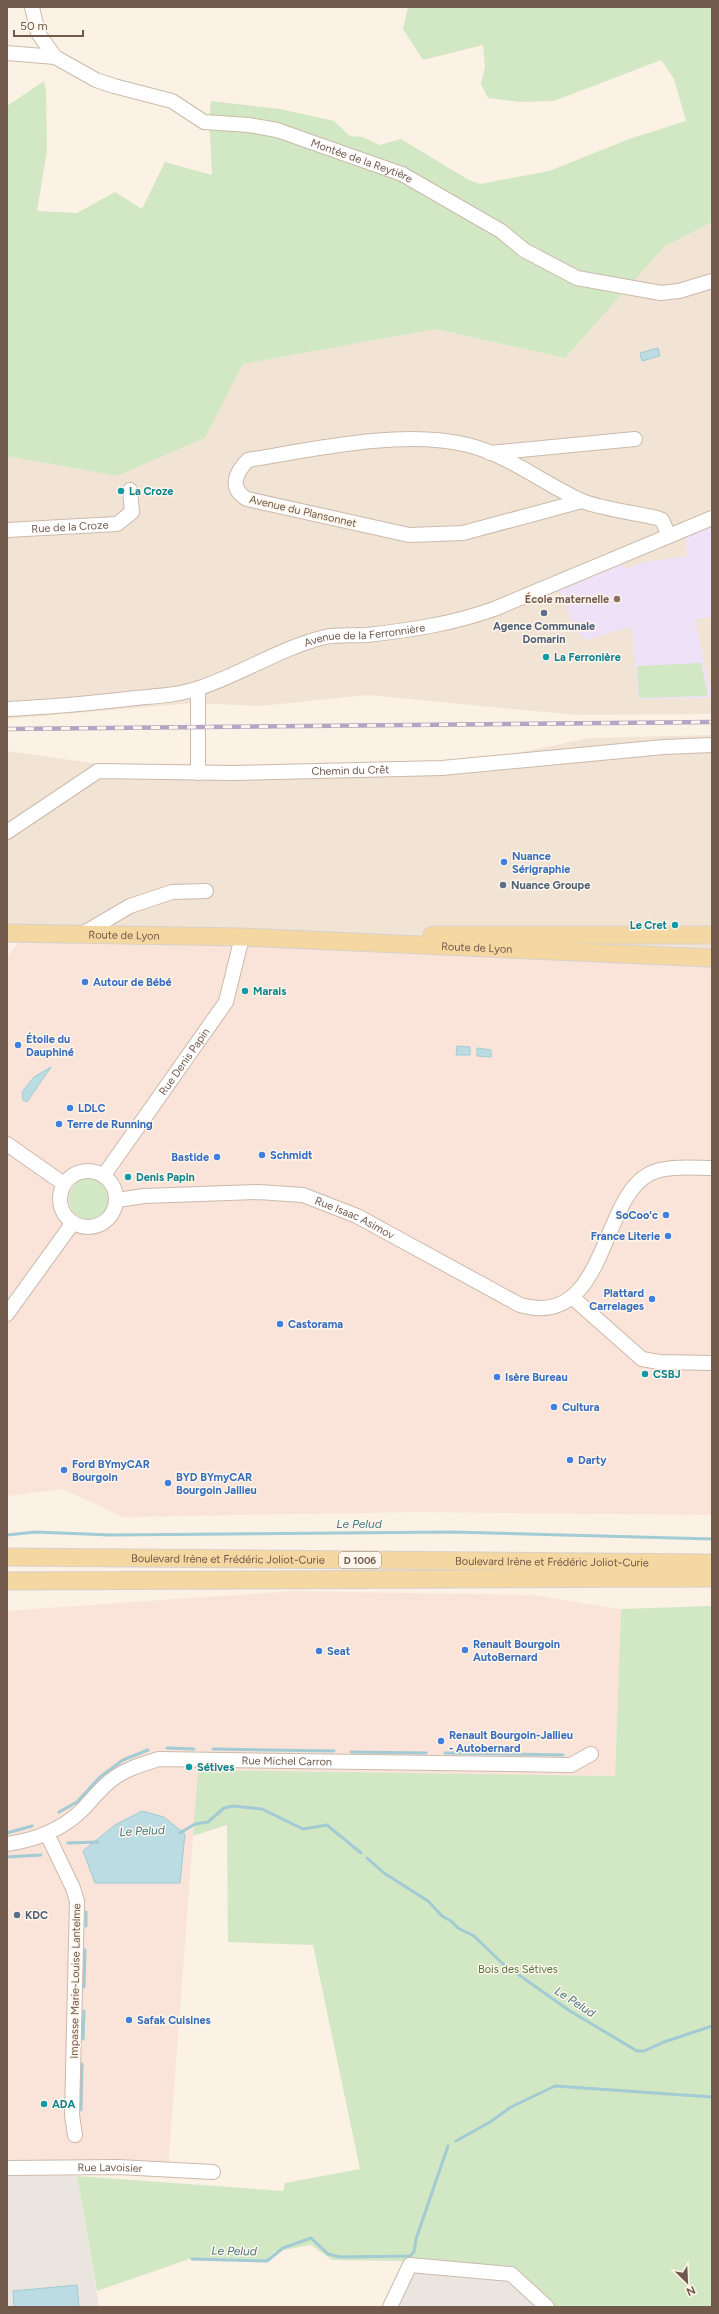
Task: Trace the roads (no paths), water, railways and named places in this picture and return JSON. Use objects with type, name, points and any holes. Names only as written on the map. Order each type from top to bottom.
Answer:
[{"type":"main road","name":"Route de Lyon","points":[[7,933],[84,933],[242,937],[712,958]]},
{"type":"main road","name":"Route de Lyon","points":[[242,937],[712,935]]},
{"type":"main road","name":"Boulevard Irène et Frédéric Joliot-Curie","points":[[7,1557],[712,1563]]},
{"type":"main road","name":"Boulevard Irène et Frédéric Joliot-Curie","points":[[7,1581],[712,1578]]},
{"type":"street","name":"Montée de la Reytière","points":[[32,7],[38,33],[55,57],[96,80],[172,101],[204,122],[249,125],[277,130],[402,174],[501,231],[524,250],[577,278],[661,292],[679,291],[712,282]]},
{"type":"street","points":[[7,53],[55,57]]},
{"type":"street","points":[[490,453],[635,439]]},
{"type":"street","name":"Avenue du Plansonnet","points":[[582,501],[463,533],[410,535],[247,499],[240,495],[235,484],[238,470],[248,460],[360,442],[421,440],[468,445],[490,453],[582,501],[662,520],[669,536]]},
{"type":"street","name":"Rue de la Croze","points":[[7,530],[117,524],[132,512],[130,490]]},
{"type":"street","name":"Avenue de la Ferronnière","points":[[7,709],[92,703],[198,689],[242,672],[258,661],[310,641],[337,635],[362,635],[439,625],[470,617],[712,518]]},
{"type":"street","points":[[198,689],[198,773]]},
{"type":"street","name":"Chemin du Crêt","points":[[7,832],[98,771],[198,773],[442,768],[593,753],[712,745]]},
{"type":"street","points":[[84,933],[130,906],[172,892],[206,890]]},
{"type":"street","name":"Rue Denis Papin","points":[[104,1175],[226,1002],[242,937]]},
{"type":"street","points":[[7,1144],[64,1184]]},
{"type":"street","name":"Rue Isaac Asimov","points":[[117,1200],[144,1196],[258,1192],[303,1195],[357,1216],[520,1305],[534,1309],[550,1308],[572,1297],[595,1267],[630,1190],[648,1174],[670,1168],[712,1168]]},
{"type":"street","points":[[82,1171],[93,1171],[104,1175],[111,1182],[117,1200],[115,1209],[103,1224],[85,1228],[72,1224],[62,1212],[59,1202],[60,1193],[64,1184],[72,1176],[82,1171]]},
{"type":"street","points":[[7,1314],[72,1224]]},
{"type":"street","points":[[572,1297],[642,1359],[659,1362],[712,1363]]},
{"type":"street","name":"Rue Michel Carron","points":[[7,1844],[28,1841],[47,1834],[80,1812],[112,1779],[130,1768],[159,1759],[571,1766],[591,1754]]},
{"type":"street","name":"Impasse Marie-Louise Lantelme","points":[[47,1834],[73,1888],[77,1901],[72,2115],[75,2135]]},
{"type":"street","name":"Rue Lavoisier","points":[[7,2168],[81,2167],[213,2172]]},
{"type":"street","points":[[390,2307],[410,2265],[511,2274],[548,2307]]},
{"type":"water","points":[[658,348],[660,356],[642,361],[640,353]]},
{"type":"water","points":[[457,1046],[470,1047],[470,1055],[456,1055]]},
{"type":"water","points":[[477,1048],[491,1050],[491,1057],[477,1056]]},
{"type":"water","points":[[51,1067],[27,1102],[23,1100],[22,1092],[34,1077]]},
{"type":"water","points":[[142,1811],[164,1817],[185,1834],[180,1883],[95,1883],[83,1851],[115,1825]]},
{"type":"water","points":[[77,2285],[79,2307],[14,2307],[13,2291]]},
{"type":"waterway","name":"Le Pelud","points":[[7,1535],[36,1532],[110,1535],[453,1532],[712,1539]]},
{"type":"waterway","points":[[167,1748],[194,1749]]},
{"type":"waterway","points":[[213,1749],[334,1751]]},
{"type":"waterway","points":[[59,1812],[77,1802],[100,1777],[123,1760],[148,1750]]},
{"type":"waterway","points":[[351,1752],[426,1753]]},
{"type":"waterway","points":[[445,1753],[563,1755]]},
{"type":"waterway","name":"Le Pelud","points":[[180,1833],[195,1824],[208,1822],[224,1808],[233,1806],[262,1809],[303,1829],[327,1825],[361,1853]]},
{"type":"waterway","points":[[7,1833],[32,1826]]},
{"type":"waterway","name":"Le Pelud","points":[[68,1843],[98,1842]]},
{"type":"waterway","name":"Le Pelud","points":[[7,1857],[41,1855]]},
{"type":"waterway","name":"Le Pelud","points":[[367,1858],[384,1873],[428,1901],[442,1916],[451,1921],[458,1928],[474,1936],[502,1963],[570,2011],[637,2051],[644,2051],[664,2042],[712,2026]]},
{"type":"waterway","points":[[86,1912],[86,1926]]},
{"type":"waterway","points":[[84,1987],[85,1950]]},
{"type":"waterway","points":[[83,2039],[84,2011]]},
{"type":"waterway","points":[[81,2110],[82,2064]]},
{"type":"waterway","name":"Le Pelud","points":[[456,2141],[490,2122],[511,2107],[555,2086],[712,2097]]},
{"type":"waterway","name":"Le Pelud","points":[[192,2259],[267,2261],[283,2248],[311,2238],[328,2254],[340,2257],[410,2256],[414,2252],[416,2239],[448,2146]]},
{"type":"railway","points":[[7,729],[712,722]]},
{"type":"place","name":"La Croze","points":[[121,491]]},
{"type":"place","name":"École maternelle","points":[[617,599]]},
{"type":"place","name":"Agence Communale Domarin","points":[[544,613]]},
{"type":"place","name":"La Ferronière","points":[[546,657]]},
{"type":"place","name":"Nuance Sérigraphie","points":[[504,862]]},
{"type":"place","name":"Nuance Groupe","points":[[503,885]]},
{"type":"place","name":"Le Cret","points":[[675,925]]},
{"type":"place","name":"Autour de Bébé","points":[[85,982]]},
{"type":"place","name":"Marais","points":[[245,991]]},
{"type":"place","name":"Étoile du Dauphiné","points":[[18,1045]]},
{"type":"place","name":"LDLC","points":[[70,1108]]},
{"type":"place","name":"Terre de Running","points":[[59,1124]]},
{"type":"place","name":"Schmidt","points":[[262,1155]]},
{"type":"place","name":"Bastide","points":[[217,1157]]},
{"type":"place","name":"Denis Papin","points":[[128,1177]]},
{"type":"place","name":"SoCoo'c","points":[[666,1215]]},
{"type":"place","name":"France Literie","points":[[668,1236]]},
{"type":"place","name":"Plattard Carrelages","points":[[652,1299]]},
{"type":"place","name":"Castorama","points":[[280,1324]]},
{"type":"place","name":"CSBJ","points":[[645,1374]]},
{"type":"place","name":"Isère Bureau","points":[[497,1377]]},
{"type":"place","name":"Cultura","points":[[554,1407]]},
{"type":"place","name":"Darty","points":[[570,1460]]},
{"type":"place","name":"Ford BYmyCAR Bourgoin","points":[[64,1470]]},
{"type":"place","name":"BYD BYmyCAR Bourgoin Jallieu","points":[[168,1483]]},
{"type":"place","name":"Renault Bourgoin AutoBernard","points":[[465,1650]]},
{"type":"place","name":"Seat","points":[[319,1651]]},
{"type":"place","name":"Renault Bourgoin-Jallieu - Autobernard","points":[[441,1741]]},
{"type":"place","name":"Sétives","points":[[189,1767]]},
{"type":"place","name":"KDC","points":[[17,1915]]},
{"type":"place","name":"Safak Cuisines","points":[[129,2020]]},
{"type":"place","name":"ADA","points":[[44,2104]]},
{"type":"park label","name":"Bois des Sétives","points":[[518,1969]]}]
